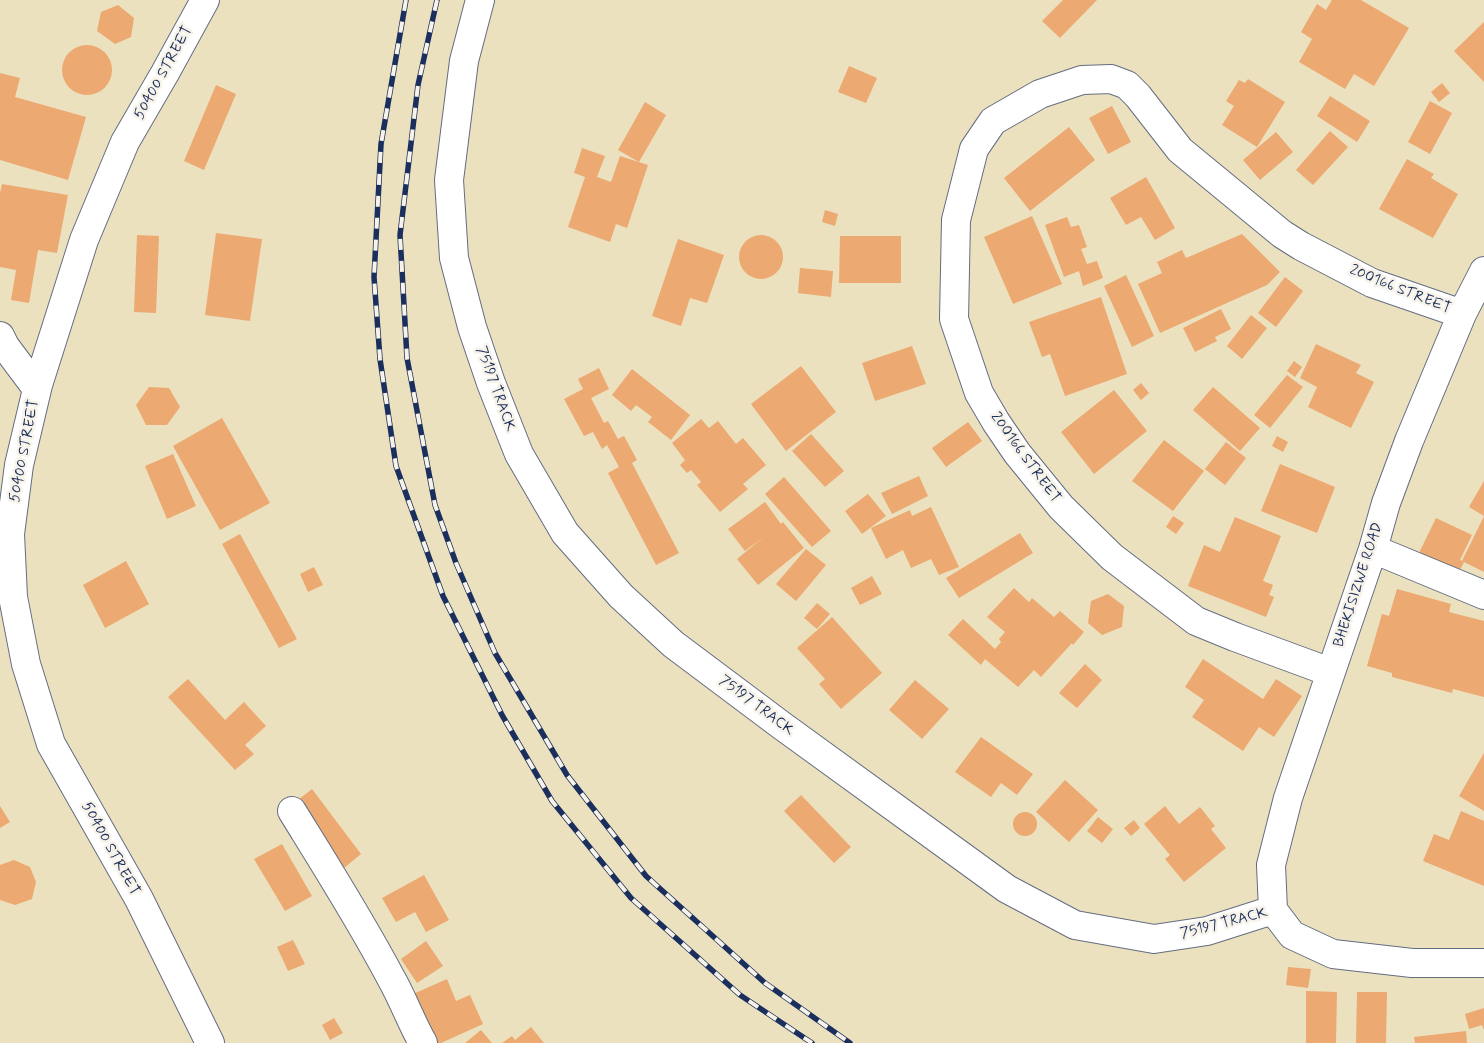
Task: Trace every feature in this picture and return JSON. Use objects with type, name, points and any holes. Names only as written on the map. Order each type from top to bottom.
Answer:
[{"type":"street","name":"50400 STREET","points":[[205,0],[166,73],[125,142],[84,240],[37,389],[19,465],[10,534],[13,597],[26,664],[52,744],[138,900],[210,1043]]},
{"type":"street","name":"75197 TRACK","points":[[480,0],[464,61],[448,180],[454,258],[472,327],[491,383],[519,454],[565,534],[621,596],[673,644],[1007,889],[1075,925],[1154,939],[1207,931],[1273,910],[1292,935],[1333,954],[1412,963],[1484,963]]},
{"type":"street","name":"200166 STREET","points":[[1330,672],[1196,621],[1112,557],[1061,507],[996,422],[979,392],[954,319],[956,220],[974,149],[992,121],[1040,94],[1082,80],[1111,79],[1127,85],[1138,96],[1180,150],[1282,234],[1372,283],[1462,314]]},
{"type":"street","name":"BHEKISIZWE ROAD","points":[[1273,910],[1270,865],[1288,798],[1373,549],[1386,503],[1409,440],[1462,314],[1484,271]]},
{"type":"street","points":[[0,336],[5,346],[37,389]]},
{"type":"street","points":[[1373,549],[1484,595]]},
{"type":"street","points":[[292,811],[351,907],[392,979],[423,1043]]},
{"type":"building","points":[[1063,0],[1097,0],[1060,38],[1042,21]]},
{"type":"building","points":[[1332,0],[1361,0],[1409,28],[1374,86],[1354,74],[1345,89],[1299,62],[1312,39],[1301,32],[1317,4],[1326,10]]},
{"type":"building","points":[[118,5],[134,18],[131,37],[115,44],[97,31],[101,12]]},
{"type":"building","points":[[1484,22],[1484,82],[1454,51]]},
{"type":"building","points":[[87,45],[96,47],[107,56],[112,70],[110,79],[101,90],[87,95],[78,93],[67,84],[62,70],[64,61],[73,50]]},
{"type":"building","points":[[849,66],[877,78],[866,103],[838,92]]},
{"type":"building","points":[[0,73],[20,78],[15,97],[86,117],[68,180],[0,160]]},
{"type":"building","points":[[1248,79],[1285,102],[1257,147],[1222,125],[1234,106],[1226,101],[1239,80],[1245,83]]},
{"type":"building","points":[[1442,83],[1450,93],[1439,102],[1431,92]]},
{"type":"building","points":[[216,85],[236,94],[204,170],[184,161]]},
{"type":"building","points":[[1330,96],[1370,121],[1357,142],[1317,116]]},
{"type":"building","points":[[1430,101],[1452,113],[1430,154],[1408,142]]},
{"type":"building","points":[[645,102],[666,115],[639,162],[618,150]]},
{"type":"building","points":[[1112,106],[1131,142],[1108,154],[1089,118]]},
{"type":"building","points":[[1069,127],[1095,160],[1030,211],[1004,178]]},
{"type":"building","points":[[1330,131],[1348,147],[1313,185],[1296,170]]},
{"type":"building","points":[[1276,132],[1293,152],[1260,180],[1243,160]]},
{"type":"building","points":[[582,148],[605,156],[597,177],[611,182],[620,156],[648,165],[627,228],[616,224],[610,242],[568,227],[585,177],[574,173]]},
{"type":"building","points":[[1407,159],[1434,174],[1431,178],[1458,194],[1433,238],[1379,209]]},
{"type":"building","points":[[1146,177],[1175,228],[1155,240],[1141,217],[1126,225],[1110,198]]},
{"type":"building","points":[[2,184],[68,195],[57,253],[38,250],[29,303],[11,300],[16,270],[0,267],[0,193]]},
{"type":"building","points":[[825,210],[838,214],[835,226],[822,222]]},
{"type":"building","points":[[1032,216],[1062,284],[1013,304],[984,237]]},
{"type":"building","points":[[1067,217],[1071,227],[1079,225],[1087,247],[1081,249],[1087,264],[1097,261],[1103,278],[1083,286],[1079,271],[1064,277],[1045,225]]},
{"type":"building","points":[[216,233],[262,239],[250,321],[205,315]]},
{"type":"building","points":[[1242,234],[1280,272],[1267,285],[1160,333],[1138,284],[1162,273],[1157,262],[1182,250],[1186,258]]},
{"type":"building","points":[[137,235],[159,236],[156,313],[134,312]]},
{"type":"building","points":[[761,235],[773,239],[779,245],[783,257],[779,269],[773,275],[761,279],[749,275],[743,269],[739,257],[743,245],[749,239]]},
{"type":"building","points":[[840,236],[901,236],[901,283],[839,283]]},
{"type":"building","points":[[678,239],[724,255],[707,303],[690,298],[681,326],[652,316]]},
{"type":"building","points":[[800,268],[833,271],[831,297],[798,293]]},
{"type":"building","points":[[1126,275],[1154,336],[1132,347],[1104,286]]},
{"type":"building","points":[[1285,277],[1303,291],[1276,327],[1258,313]]},
{"type":"building","points":[[1101,297],[1127,374],[1065,396],[1050,354],[1042,357],[1029,322]]},
{"type":"building","points":[[1221,309],[1231,329],[1215,337],[1217,341],[1195,352],[1183,328]]},
{"type":"building","points":[[1251,315],[1267,328],[1242,359],[1227,346]]},
{"type":"building","points":[[1316,344],[1361,365],[1356,373],[1374,382],[1351,428],[1308,407],[1317,387],[1300,378]]},
{"type":"building","points":[[912,346],[926,384],[875,401],[862,363]]},
{"type":"building","points":[[1294,361],[1302,367],[1295,377],[1287,371]]},
{"type":"building","points":[[801,366],[836,412],[786,451],[751,404]]},
{"type":"building","points":[[599,368],[609,389],[591,398],[604,423],[608,421],[618,439],[624,436],[637,460],[632,463],[679,553],[656,565],[608,473],[619,467],[607,445],[602,449],[593,432],[584,436],[564,399],[583,389],[578,379]]},
{"type":"building","points":[[632,369],[690,415],[671,440],[648,422],[652,417],[636,405],[631,411],[612,395]]},
{"type":"building","points":[[1287,375],[1303,387],[1270,428],[1254,415]]},
{"type":"building","points":[[1141,383],[1149,393],[1141,400],[1133,390]]},
{"type":"building","points":[[149,387],[169,388],[180,407],[167,425],[146,425],[136,405]]},
{"type":"building","points":[[1213,387],[1260,428],[1240,451],[1193,410]]},
{"type":"building","points":[[1114,390],[1147,431],[1094,474],[1061,432]]},
{"type":"building","points":[[222,418],[270,503],[220,530],[173,446]]},
{"type":"building","points":[[701,419],[709,428],[718,421],[736,444],[743,438],[766,465],[743,484],[748,489],[720,512],[697,485],[701,482],[691,470],[687,473],[680,465],[685,460],[672,443]]},
{"type":"building","points":[[968,422],[982,441],[946,467],[932,448]]},
{"type":"building","points":[[811,434],[844,471],[825,487],[792,451]]},
{"type":"building","points":[[1277,436],[1288,442],[1283,452],[1272,446]]},
{"type":"building","points":[[1164,440],[1204,471],[1173,511],[1132,481]]},
{"type":"building","points":[[1226,442],[1246,458],[1225,485],[1205,469]]},
{"type":"building","points":[[173,454],[196,506],[167,519],[145,466]]},
{"type":"building","points":[[1280,464],[1335,487],[1317,533],[1261,511]]},
{"type":"building","points":[[919,476],[928,496],[892,514],[881,493]]},
{"type":"building","points":[[784,477],[831,531],[812,547],[765,494]]},
{"type":"building","points":[[1484,481],[1484,516],[1469,507]]},
{"type":"building","points":[[868,494],[886,516],[862,534],[845,511]]},
{"type":"building","points":[[765,502],[781,524],[783,522],[804,548],[758,585],[737,559],[765,536],[745,551],[728,529]]},
{"type":"building","points":[[931,507],[959,567],[939,575],[931,559],[911,568],[903,550],[886,559],[871,528],[910,510],[912,516]]},
{"type":"building","points":[[1173,516],[1184,523],[1176,534],[1166,527]]},
{"type":"building","points":[[1484,516],[1484,572],[1464,562],[1458,574],[1418,555],[1436,518],[1472,535],[1460,560],[1462,561]]},
{"type":"building","points":[[1235,517],[1281,536],[1263,581],[1273,585],[1269,595],[1274,597],[1266,617],[1188,586],[1204,545],[1220,552]]},
{"type":"building","points":[[1020,533],[1033,553],[959,598],[946,578]]},
{"type":"building","points":[[240,534],[297,639],[279,648],[222,544]]},
{"type":"building","points":[[806,549],[826,565],[796,601],[776,584]]},
{"type":"building","points":[[126,561],[149,604],[105,628],[83,585]]},
{"type":"building","points":[[314,567],[323,585],[308,592],[300,574]]},
{"type":"building","points":[[872,576],[882,594],[860,605],[851,588]]},
{"type":"building","points":[[1014,588],[1029,602],[1032,598],[1054,617],[1060,611],[1084,632],[1041,677],[1034,670],[1018,687],[985,659],[981,665],[948,635],[963,619],[995,649],[1001,642],[999,639],[1005,632],[987,617]]},
{"type":"building","points":[[1397,589],[1451,604],[1449,612],[1484,621],[1484,697],[1453,689],[1452,693],[1392,677],[1392,673],[1367,666],[1382,614],[1389,616]]},
{"type":"building","points":[[1108,594],[1124,606],[1122,627],[1102,635],[1088,623],[1091,601]]},
{"type":"building","points":[[817,603],[830,614],[817,629],[804,618]]},
{"type":"building","points":[[832,617],[882,673],[841,709],[819,684],[825,679],[797,648]]},
{"type":"building","points":[[1203,659],[1263,699],[1276,679],[1302,696],[1274,737],[1259,727],[1243,751],[1192,717],[1204,700],[1185,687]]},
{"type":"building","points":[[1085,664],[1102,680],[1077,708],[1059,693]]},
{"type":"building","points":[[188,679],[225,720],[244,702],[266,726],[245,745],[254,754],[235,770],[168,697]]},
{"type":"building","points":[[915,680],[949,709],[922,739],[889,710]]},
{"type":"building","points":[[981,737],[1033,774],[1017,795],[1001,783],[991,797],[955,772]]},
{"type":"building","points":[[1484,753],[1484,811],[1459,796]]},
{"type":"building","points":[[1065,780],[1098,810],[1069,842],[1036,812]]},
{"type":"building","points":[[312,789],[361,854],[344,868],[294,803]]},
{"type":"building","points":[[801,795],[851,847],[834,863],[784,811]]},
{"type":"building","points":[[0,806],[10,822],[0,828]]},
{"type":"building","points":[[1165,806],[1179,824],[1200,807],[1215,826],[1211,829],[1226,848],[1184,882],[1165,859],[1170,855],[1144,824]]},
{"type":"building","points":[[1461,811],[1484,821],[1484,886],[1423,861],[1434,834],[1449,840]]},
{"type":"building","points":[[1025,812],[1034,815],[1037,824],[1034,833],[1025,836],[1016,833],[1013,824],[1016,815]]},
{"type":"building","points":[[1098,817],[1113,829],[1102,843],[1087,831]]},
{"type":"building","points":[[1134,820],[1140,828],[1131,836],[1124,828]]},
{"type":"building","points":[[282,844],[312,896],[285,911],[254,859]]},
{"type":"building","points":[[14,860],[30,867],[36,882],[32,899],[15,905],[0,900],[0,865]]},
{"type":"building","points":[[424,875],[449,920],[426,932],[415,912],[396,922],[382,898]]},
{"type":"building","points":[[293,940],[305,964],[288,971],[277,947]]},
{"type":"building","points":[[426,941],[443,966],[417,983],[401,959]]},
{"type":"building","points":[[1288,967],[1311,969],[1308,988],[1286,985]]},
{"type":"building","points":[[447,979],[456,1001],[470,995],[483,1024],[441,1043],[431,1043],[404,998]]},
{"type":"building","points":[[1306,991],[1337,992],[1336,1043],[1306,1043]]},
{"type":"building","points":[[1357,992],[1387,992],[1386,1043],[1356,1043]]},
{"type":"building","points":[[1484,1008],[1484,1030],[1482,1025],[1469,1029],[1465,1014]]},
{"type":"building","points":[[334,1018],[343,1033],[330,1040],[322,1025]]},
{"type":"building","points":[[531,1027],[544,1043],[502,1043],[512,1036],[515,1040]]},
{"type":"building","points":[[481,1030],[492,1043],[465,1043]]},
{"type":"building","points":[[1466,1031],[1467,1043],[1415,1043],[1414,1037]]},
{"type":"railway","points":[[406,0],[381,144],[374,277],[380,359],[396,466],[443,596],[502,715],[552,801],[631,898],[740,995],[812,1043]]},
{"type":"railway","points":[[437,0],[418,85],[400,235],[407,358],[435,505],[456,563],[495,653],[567,775],[646,876],[765,983],[850,1043]]}]
